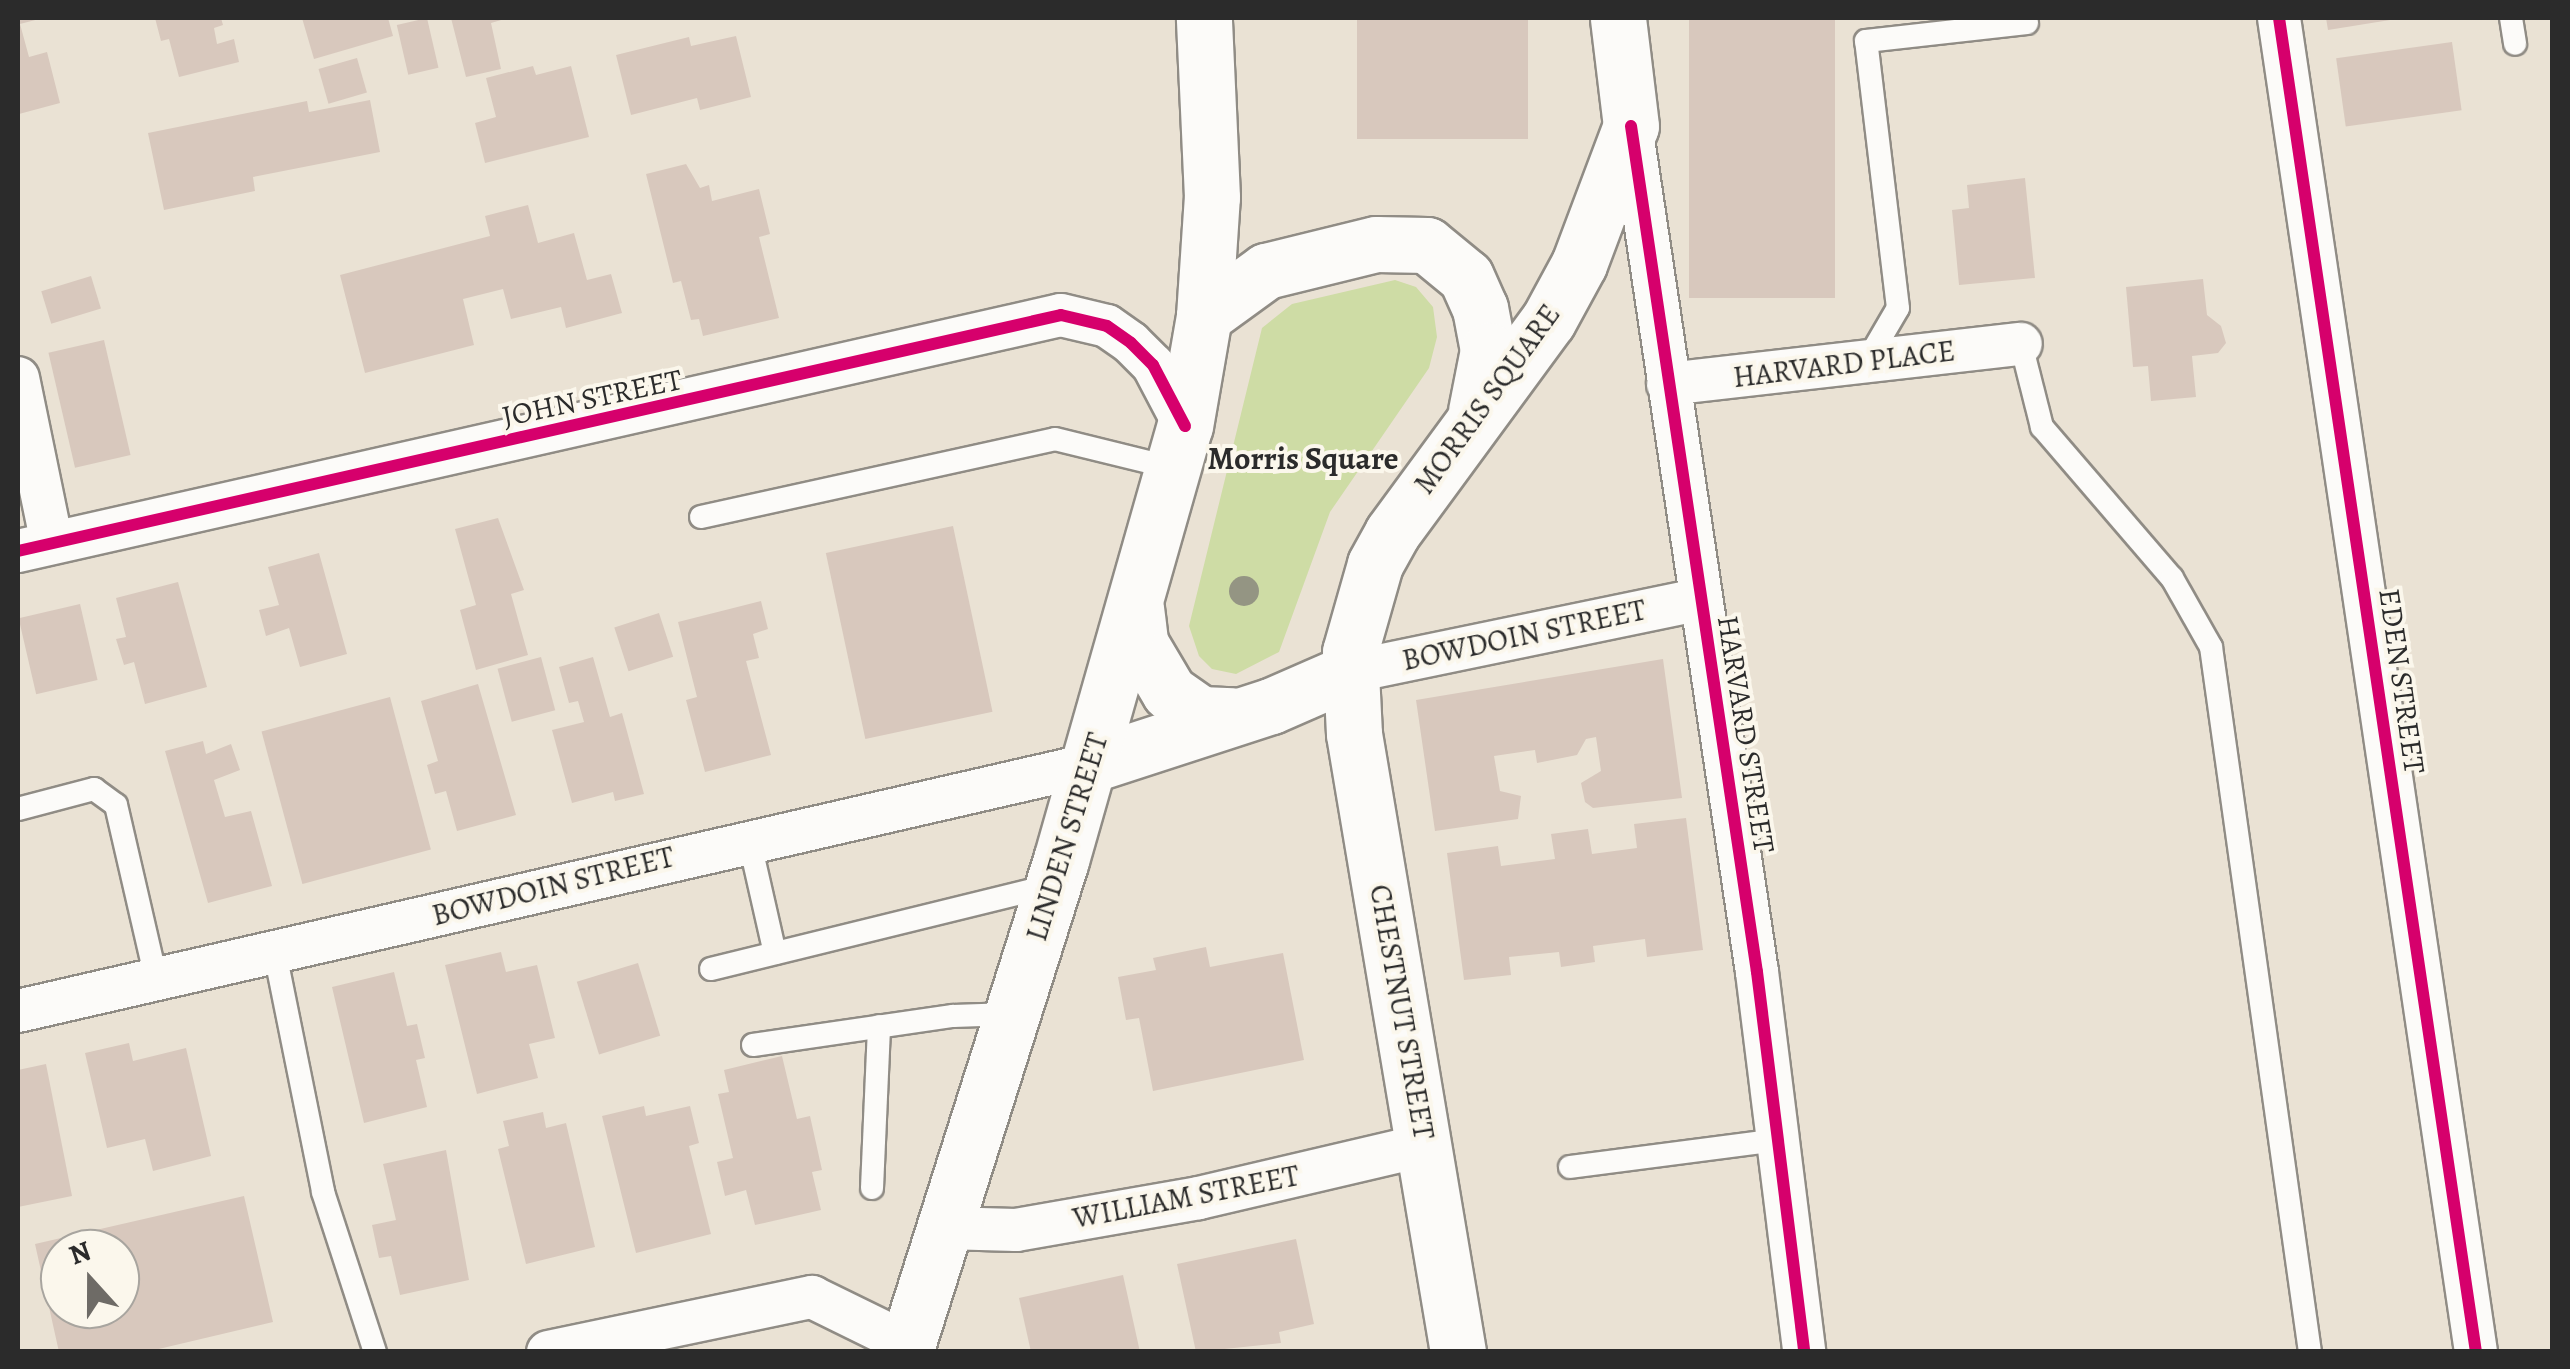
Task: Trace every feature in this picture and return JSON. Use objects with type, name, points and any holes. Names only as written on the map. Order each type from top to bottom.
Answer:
[{"type":"main road","name":"LINDEN STREET","points":[[906,1348],[1089,765],[1179,448],[1204,316],[1213,162],[1204,18]]},
{"type":"main road","name":"HARVARD STREET","points":[[1618,18],[1631,126]]},
{"type":"main road","name":"MORRIS SQUARE","points":[[1336,660],[1392,533],[1476,412],[1548,321],[1579,264],[1631,126]]},
{"type":"main road","points":[[1204,316],[1266,272],[1376,244],[1428,246],[1466,277],[1480,308],[1488,350],[1476,412]]},
{"type":"main road","points":[[1136,608],[1140,643],[1169,692],[1200,714],[1232,715]]},
{"type":"main road","points":[[1089,765],[1232,715],[1336,660]]},
{"type":"main road","name":"CHESTNUT STREET","points":[[1336,660],[1426,1146],[1458,1352]]},
{"type":"street","name":"EDEN STREET","points":[[2279,18],[2476,1352]]},
{"type":"street","name":"HARVARD STREET","points":[[1631,126],[1779,1140],[1804,1352]]},
{"type":"street","name":"JOHN STREET","points":[[34,547],[1061,315],[1107,326],[1152,365],[1179,448]]},
{"type":"street","name":"HARVARD PLACE","points":[[1668,384],[2021,344]]},
{"type":"street","points":[[18,378],[34,547]]},
{"type":"street","name":"BOWDOIN STREET","points":[[1336,660],[1700,599]]},
{"type":"street","name":"BOWDOIN STREET","points":[[18,1012],[749,839],[1089,765]]},
{"type":"street","name":"WILLIAM STREET","points":[[944,1228],[1016,1230],[1199,1198],[1426,1146]]},
{"type":"street","points":[[548,1352],[719,1334],[812,1297],[906,1348]]},
{"type":"lane","points":[[2511,18],[2515,44]]},
{"type":"lane","points":[[1867,361],[1898,308],[1866,41],[2026,23]]},
{"type":"lane","points":[[2021,344],[2042,426],[2172,578],[2211,647],[2310,1352]]},
{"type":"lane","points":[[701,517],[1055,440],[1179,448]]},
{"type":"lane","points":[[18,809],[94,789],[116,806],[156,978]]},
{"type":"lane","points":[[749,839],[776,953]]},
{"type":"lane","points":[[711,969],[1052,885]]},
{"type":"lane","points":[[275,953],[323,1192],[375,1352]]},
{"type":"lane","points":[[754,1045],[880,1026],[1011,1014]]},
{"type":"lane","points":[[872,1188],[880,1026]]},
{"type":"lane","points":[[1570,1167],[1779,1140]]},
{"type":"green space","points":[[1395,280],[1416,287],[1433,307],[1437,337],[1429,368],[1330,512],[1279,652],[1236,674],[1212,669],[1199,656],[1189,626],[1262,328],[1292,304]]},
{"type":"building","points":[[18,18],[43,18],[20,24],[29,57],[47,52],[60,103],[19,114]]},
{"type":"building","points":[[155,18],[221,18],[223,25],[214,28],[217,44],[234,39],[239,62],[179,77],[169,39],[161,41]]},
{"type":"building","points":[[302,18],[388,18],[393,36],[314,59]]},
{"type":"building","points":[[427,18],[438,68],[408,75],[397,25]]},
{"type":"building","points":[[451,18],[508,18],[491,23],[501,69],[466,77]]},
{"type":"building","points":[[1357,18],[1528,18],[1528,139],[1357,139]]},
{"type":"building","points":[[1689,18],[1835,18],[1835,298],[1689,298]]},
{"type":"building","points":[[2326,18],[2390,18],[2390,20],[2328,30]]},
{"type":"building","points":[[736,36],[751,97],[700,110],[697,98],[631,115],[616,55],[689,37],[691,46]]},
{"type":"building","points":[[2452,42],[2462,110],[2346,127],[2336,58]]},
{"type":"building","points":[[357,58],[367,93],[328,104],[319,69]]},
{"type":"building","points":[[533,66],[536,75],[571,66],[589,137],[485,163],[475,123],[496,117],[486,78]]},
{"type":"building","points":[[370,100],[380,152],[253,177],[255,191],[164,210],[148,133],[307,101],[309,112]]},
{"type":"building","points":[[686,164],[700,188],[709,185],[712,201],[759,189],[770,234],[759,237],[779,318],[703,336],[699,319],[691,320],[681,281],[673,283],[646,174]]},
{"type":"building","points":[[2025,178],[2035,278],[1959,285],[1952,210],[1969,208],[1967,185]]},
{"type":"building","points":[[528,205],[538,243],[574,233],[587,280],[611,274],[622,313],[566,328],[561,307],[511,319],[503,289],[463,299],[474,345],[365,373],[340,275],[490,236],[485,216]]},
{"type":"building","points":[[91,276],[101,309],[51,324],[41,291]]},
{"type":"building","points":[[2203,279],[2207,315],[2221,326],[2226,343],[2218,353],[2192,356],[2196,397],[2151,401],[2148,366],[2133,367],[2126,287]]},
{"type":"building","points":[[104,340],[131,455],[75,468],[48,353]]},
{"type":"building","points":[[498,518],[524,590],[511,594],[528,655],[476,670],[460,610],[476,605],[455,529]]},
{"type":"building","points":[[953,526],[993,712],[865,739],[826,553]]},
{"type":"building","points":[[319,553],[347,654],[300,667],[289,628],[266,636],[259,610],[279,605],[268,567]]},
{"type":"building","points":[[178,582],[207,687],[145,704],[134,662],[124,665],[116,639],[126,637],[116,598]]},
{"type":"building","points":[[761,601],[768,629],[753,634],[759,658],[746,661],[771,755],[705,772],[686,700],[697,697],[678,622]]},
{"type":"building","points":[[80,604],[98,680],[36,694],[19,618]]},
{"type":"building","points":[[659,613],[673,657],[629,671],[614,628]]},
{"type":"building","points":[[541,657],[555,710],[512,722],[498,669]]},
{"type":"building","points":[[593,657],[610,717],[622,713],[644,794],[615,801],[613,792],[572,803],[552,730],[584,722],[578,701],[569,703],[559,667]]},
{"type":"building","points":[[1663,659],[1682,798],[1593,808],[1585,802],[1581,783],[1601,771],[1596,737],[1586,739],[1577,755],[1537,763],[1535,750],[1494,756],[1500,791],[1521,796],[1518,819],[1435,831],[1416,700]]},
{"type":"building","points":[[478,684],[516,815],[457,831],[446,791],[435,794],[427,765],[438,761],[421,701]]},
{"type":"building","points":[[390,697],[431,850],[302,884],[262,731]]},
{"type":"building","points":[[203,741],[206,754],[231,744],[240,770],[214,780],[225,817],[251,811],[272,886],[208,903],[165,751]]},
{"type":"building","points":[[1686,818],[1703,950],[1647,957],[1645,939],[1593,946],[1595,962],[1561,967],[1559,952],[1509,957],[1511,975],[1464,980],[1447,853],[1498,846],[1501,866],[1555,859],[1551,834],[1588,829],[1592,854],[1637,848],[1634,824]]},
{"type":"building","points":[[1206,947],[1210,967],[1283,953],[1304,1060],[1153,1091],[1139,1018],[1126,1020],[1118,977],[1156,970],[1153,958]]},
{"type":"building","points":[[501,952],[506,972],[537,965],[555,1038],[529,1044],[538,1078],[477,1094],[445,965]]},
{"type":"building","points":[[638,963],[660,1036],[599,1054],[577,982]]},
{"type":"building","points":[[394,972],[407,1026],[417,1024],[425,1058],[416,1060],[427,1107],[364,1123],[332,987]]},
{"type":"building","points":[[129,1043],[133,1061],[186,1048],[211,1156],[153,1171],[145,1139],[107,1148],[85,1053]]},
{"type":"building","points":[[782,1056],[797,1119],[810,1116],[822,1170],[812,1172],[821,1210],[755,1225],[746,1190],[725,1196],[717,1162],[733,1158],[718,1094],[729,1092],[724,1070]]},
{"type":"building","points":[[46,1064],[72,1196],[18,1207],[18,1070]]},
{"type":"building","points":[[644,1106],[646,1116],[690,1106],[699,1143],[689,1146],[711,1234],[636,1253],[602,1116]]},
{"type":"building","points":[[543,1112],[546,1128],[566,1123],[595,1247],[526,1264],[498,1149],[509,1146],[503,1121]]},
{"type":"building","points":[[446,1150],[469,1280],[400,1295],[391,1256],[379,1258],[372,1225],[396,1220],[383,1164]]},
{"type":"building","points":[[244,1196],[273,1322],[146,1352],[59,1352],[54,1329],[140,1329],[140,1229],[100,1229]]},
{"type":"building","points":[[1296,1239],[1314,1324],[1279,1332],[1281,1343],[1196,1352],[1177,1264]]},
{"type":"building","points":[[1123,1275],[1140,1352],[1031,1352],[1019,1298]]},
{"type":"cycle path","points":[[2279,18],[2476,1352]]},
{"type":"cycle path","points":[[1631,126],[1757,972],[1804,1352]]},
{"type":"cycle path","points":[[18,551],[1061,315],[1107,326],[1131,343],[1153,365],[1185,426]]},
{"type":"district","name":"Morris Square","points":[[1303,458]]}]
